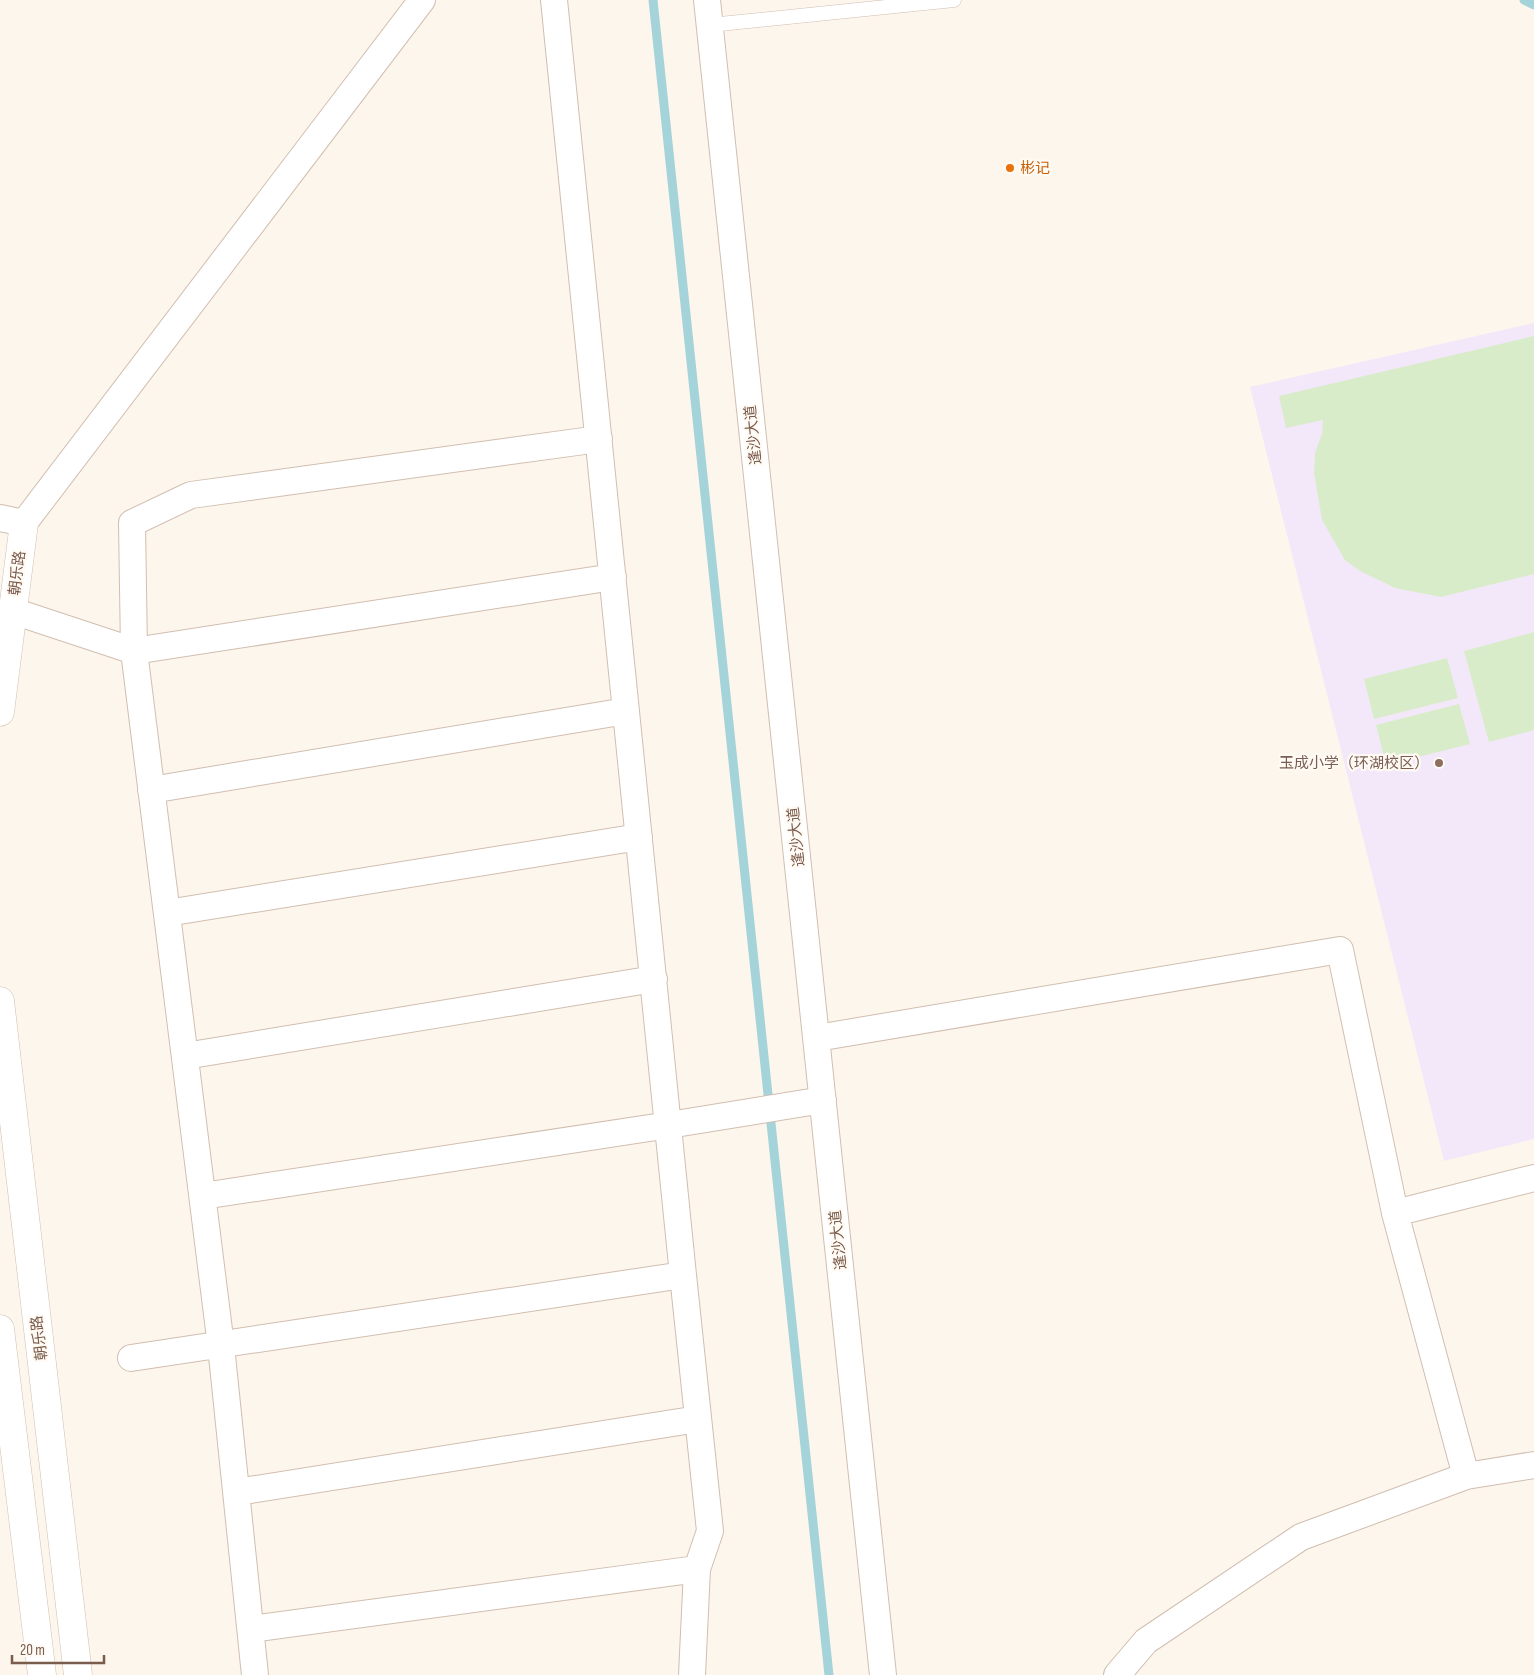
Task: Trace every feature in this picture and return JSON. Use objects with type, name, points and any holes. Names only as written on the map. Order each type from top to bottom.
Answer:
[{"type":"street","points":[[12,520],[422,0]]},
{"type":"street","points":[[554,0],[710,1531],[697,1569],[692,1675]]},
{"type":"street","name":"逢沙大道","points":[[709,12],[883,1675]]},
{"type":"street","points":[[255,1675],[221,1346],[134,651],[132,523],[191,495],[599,439]]},
{"type":"street","name":"朝乐路","points":[[0,712],[13,610],[12,520]]},
{"type":"street","points":[[13,610],[134,651],[613,577]]},
{"type":"street","points":[[151,790],[626,710]]},
{"type":"street","points":[[167,913],[639,837]]},
{"type":"street","points":[[816,1038],[1340,950],[1395,1213],[1466,1476]]},
{"type":"street","points":[[185,1056],[654,979]]},
{"type":"street","name":"朝乐路","points":[[0,1001],[78,1675]]},
{"type":"street","points":[[202,1196],[823,1100]]},
{"type":"street","points":[[1395,1213],[1534,1178]]},
{"type":"street","points":[[131,1358],[221,1346],[683,1275]]},
{"type":"street","points":[[0,1329],[42,1675]]},
{"type":"street","points":[[237,1492],[698,1419]]},
{"type":"street","points":[[1117,1675],[1146,1641],[1301,1537],[1466,1476],[1534,1465]]},
{"type":"street","points":[[251,1629],[697,1569]]},
{"type":"lane","points":[[709,12],[954,0]]},
{"type":"shaded area","name":"玉成小学（环湖校区）","points":[[1534,323],[1534,1139],[1444,1161],[1250,387]]},
{"type":"green space","points":[[1534,336],[1534,574],[1441,597],[1395,588],[1360,571],[1345,560],[1322,520],[1314,473],[1315,453],[1322,434],[1323,420],[1286,428],[1279,396]]},
{"type":"green space","points":[[1534,632],[1534,730],[1489,742],[1464,651]]},
{"type":"green space","points":[[1447,658],[1458,698],[1374,719],[1364,679]]},
{"type":"green space","points":[[1459,704],[1470,744],[1386,765],[1376,725]]},
{"type":"waterway","points":[[653,0],[829,1675]]},
{"type":"waterway","points":[[1524,0],[1534,5]]},
{"type":"place","name":"彬记","points":[[1010,168]]},
{"type":"place","name":"玉成小学（环湖校区）","points":[[1439,763]]}]
